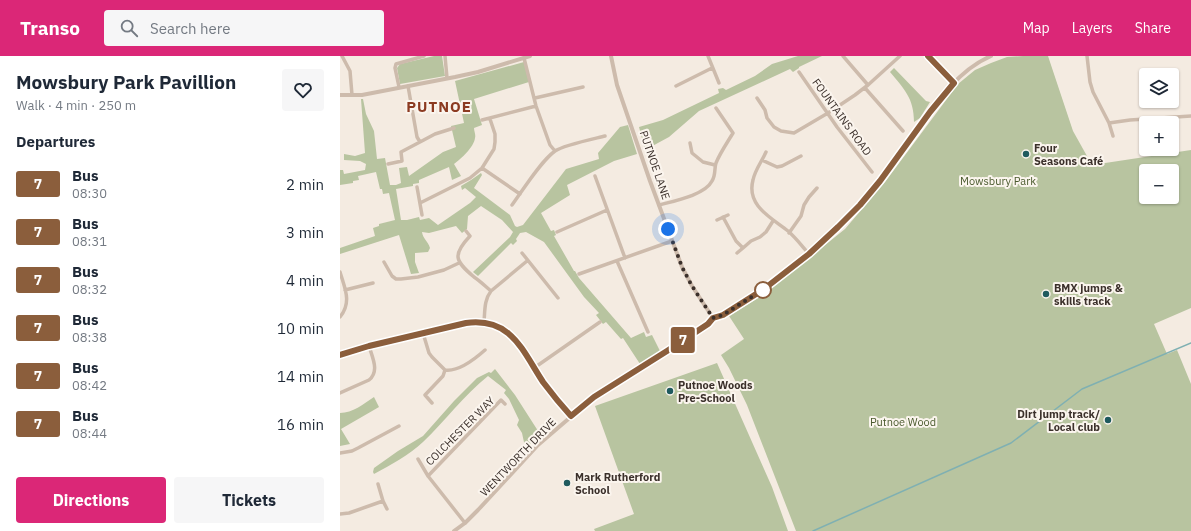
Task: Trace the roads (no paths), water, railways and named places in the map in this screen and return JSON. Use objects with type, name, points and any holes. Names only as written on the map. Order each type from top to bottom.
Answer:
[{"type":"street","points":[[342,56],[350,71],[352,95]]},
{"type":"street","points":[[399,88],[395,68],[396,64],[424,56]]},
{"type":"street","points":[[445,56],[447,78]]},
{"type":"street","points":[[340,95],[362,95],[478,72],[530,56]]},
{"type":"street","name":"PUTNOE LANE","points":[[611,56],[617,85],[682,267],[692,286],[713,318]]},
{"type":"street","points":[[708,56],[718,83]]},
{"type":"street","points":[[843,56],[903,131]]},
{"type":"street","points":[[757,98],[765,110],[770,124],[781,131],[794,133],[828,113],[866,86],[900,56]]},
{"type":"street","points":[[928,56],[954,83]]},
{"type":"street","name":"WENTWORTH DRIVE","points":[[454,531],[465,523],[478,510],[527,457],[594,397],[708,324],[713,318],[723,315],[764,289],[809,254],[860,205],[880,181],[930,112],[954,83],[965,72],[991,56]]},
{"type":"street","points":[[1087,56],[1090,82],[1093,92],[1109,123],[1113,136]]},
{"type":"street","points":[[524,58],[536,106],[550,145],[555,151]]},
{"type":"street","points":[[676,86],[712,68]]},
{"type":"street","name":"FOUNTAINS ROAD","points":[[799,72],[837,127],[872,172]]},
{"type":"street","points":[[408,86],[417,137],[420,142]]},
{"type":"street","points":[[534,98],[583,87]]},
{"type":"street","points":[[482,120],[536,106]]},
{"type":"street","points":[[659,205],[700,192],[708,187],[713,181],[715,165],[735,131],[722,113],[716,108]]},
{"type":"street","points":[[1109,123],[1130,120],[1191,116]]},
{"type":"street","points":[[420,203],[470,178],[482,168],[494,149],[495,134],[490,119]]},
{"type":"street","points":[[388,164],[402,161],[401,152],[435,134],[454,128]]},
{"type":"street","points":[[512,205],[540,166],[555,151],[564,147],[605,136]]},
{"type":"street","points":[[690,143],[692,153],[703,162],[715,165]]},
{"type":"street","points":[[766,152],[752,181],[754,199],[762,212],[789,233],[809,254]]},
{"type":"street","points":[[762,160],[777,167],[801,156]]},
{"type":"street","points":[[482,168],[520,194]]},
{"type":"street","points":[[595,176],[625,258]]},
{"type":"street","points":[[417,187],[422,215]]},
{"type":"street","points":[[789,233],[801,216],[804,205],[817,188]]},
{"type":"street","points":[[558,232],[607,210]]},
{"type":"street","points":[[717,220],[728,215]]},
{"type":"street","points":[[723,217],[736,241],[743,248]]},
{"type":"street","points":[[738,253],[751,241],[760,237],[766,232],[773,221]]},
{"type":"street","points":[[466,231],[470,236]]},
{"type":"street","points":[[473,233],[462,244],[459,250],[459,263],[491,291]]},
{"type":"street","points":[[579,274],[672,241]]},
{"type":"street","points":[[522,253],[558,298]]},
{"type":"street","points":[[384,262],[387,257]]},
{"type":"street","points":[[484,322],[486,300],[491,291],[527,261]]},
{"type":"street","points":[[617,261],[648,332]]},
{"type":"street","points":[[379,262],[384,262]]},
{"type":"street","points":[[384,262],[392,276],[401,279],[418,277],[444,270],[459,263]]},
{"type":"street","points":[[340,272],[347,297],[347,305],[340,317]]},
{"type":"street","points":[[345,290],[373,283]]},
{"type":"street","points":[[340,355],[369,346],[466,323],[484,322],[502,328],[512,336],[553,396],[571,416]]},
{"type":"street","points":[[534,368],[600,322]]},
{"type":"street","points":[[423,334],[429,353],[445,370],[454,370],[478,356],[485,350]]},
{"type":"street","points":[[340,393],[369,380],[372,377],[375,368],[369,346]]},
{"type":"street","points":[[432,403],[425,395],[443,376],[445,370]]},
{"type":"street","name":"COLCHESTER WAY","points":[[428,476],[501,400],[505,404]]},
{"type":"street","points":[[340,453],[352,451],[399,426]]},
{"type":"street","name":"COLCHESTER WAY","points":[[418,459],[428,476],[465,523]]},
{"type":"street","points":[[378,484],[387,509]]},
{"type":"street","points":[[340,514],[349,513],[383,501]]},
{"type":"waterway","points":[[813,531],[1011,443],[1082,389],[1191,343]]},
{"type":"place","name":"Four Seasons Café","points":[[1026,154]]},
{"type":"place","name":"BMX jumps & skills track","points":[[1046,294]]},
{"type":"place","name":"Putnoe Woods Pre-School","points":[[670,391]]},
{"type":"place","name":"Dirt jump track/ Local club","points":[[1108,420]]},
{"type":"place","name":"Mark Rutherford School","points":[[567,483]]},
{"type":"district","name":"PUTNOE","points":[[439,106]]},
{"type":"park label","name":"Mowsbury Park","points":[[998,181]]},
{"type":"park label","name":"Putnoe Wood","points":[[903,422]]}]
